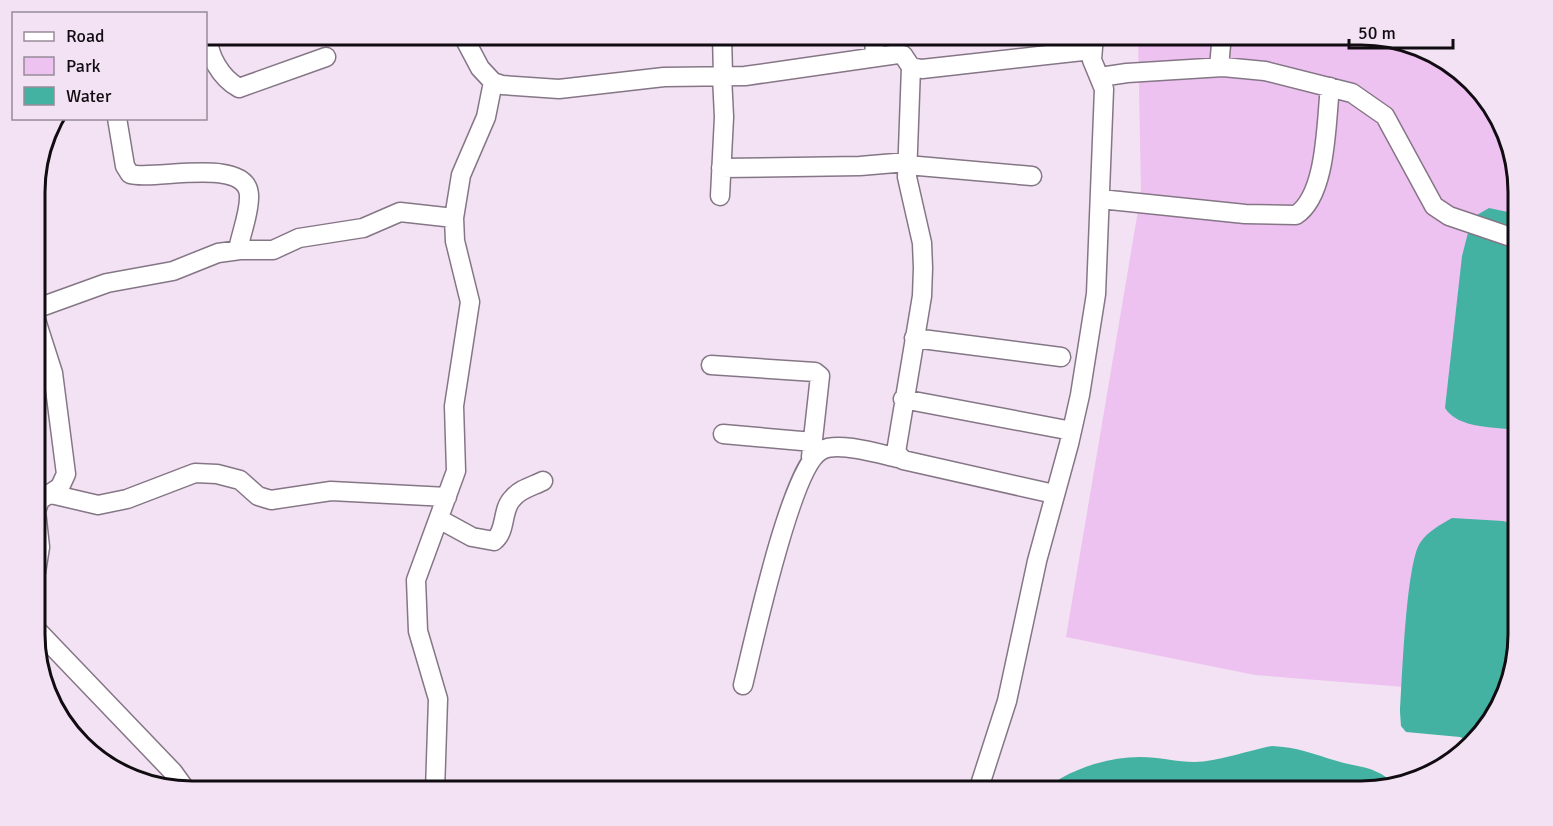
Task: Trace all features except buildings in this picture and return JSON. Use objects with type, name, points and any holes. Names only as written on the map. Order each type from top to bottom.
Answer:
[{"type":"street","points":[[209,45],[215,62],[225,77],[239,88],[326,57]]},
{"type":"street","points":[[468,45],[480,68],[492,81],[502,85],[559,89],[603,85],[627,80],[723,82],[745,76],[875,57],[907,61],[922,69],[1074,45]]},
{"type":"street","points":[[720,196],[722,45]]},
{"type":"street","points":[[874,45],[875,57]]},
{"type":"street","points":[[981,781],[1007,700],[1054,494],[1072,431],[1096,294],[1104,89],[1092,60],[1093,45]]},
{"type":"street","points":[[1219,67],[1221,45]]},
{"type":"street","points":[[898,458],[895,445],[922,296],[923,268],[907,163],[907,61]]},
{"type":"street","points":[[1100,77],[1219,67],[1265,71],[1352,93],[1385,116],[1427,199],[1434,207],[1449,216],[1508,236]]},
{"type":"street","points":[[435,781],[438,699],[418,631],[416,593],[418,570],[456,471],[454,406],[470,302],[455,241],[454,218],[460,175],[486,117],[492,81]]},
{"type":"street","points":[[1100,199],[1245,214],[1296,215],[1309,203],[1318,182],[1330,87]]},
{"type":"street","points":[[117,120],[125,166],[130,174],[151,177],[184,171],[211,172],[237,178],[246,185],[250,198],[238,250]]},
{"type":"street","points":[[722,168],[907,163],[1032,176]]},
{"type":"street","points":[[45,305],[107,283],[173,271],[209,256],[238,250],[273,250],[299,238],[363,228],[400,212],[454,218]]},
{"type":"street","points":[[914,338],[1061,357]]},
{"type":"street","points":[[45,348],[53,373],[66,474],[64,482],[45,497]]},
{"type":"street","points":[[711,366],[815,372],[821,381],[812,450],[789,507],[742,685]]},
{"type":"street","points":[[903,399],[1072,431]]},
{"type":"street","points":[[723,434],[812,450],[838,447],[898,458],[1054,494]]},
{"type":"street","points":[[51,494],[98,505],[128,499],[195,473],[217,474],[240,480],[258,496],[271,500],[331,491],[447,497]]},
{"type":"street","points":[[439,519],[472,537],[494,542],[500,536],[510,500],[519,492],[543,482]]},
{"type":"street","points":[[45,638],[178,780]]},
{"type":"green space","points":[[1138,45],[1370,45],[1390,48],[1426,60],[1443,70],[1471,95],[1483,110],[1493,127],[1503,154],[1508,192],[1508,634],[1503,672],[1495,694],[1255,675],[1066,637],[1141,193]]},
{"type":"water","points":[[1489,208],[1508,212],[1508,429],[1468,423],[1451,415],[1445,408],[1462,256],[1470,225],[1477,215]]},
{"type":"water","points":[[1452,518],[1508,522],[1507,653],[1493,699],[1483,716],[1463,739],[1406,732],[1401,726],[1400,712],[1411,574],[1420,543],[1434,529]]},
{"type":"water","points":[[1272,746],[1281,747],[1297,749],[1374,770],[1387,778],[1370,781],[1057,781],[1075,771],[1114,759],[1140,757],[1188,762],[1223,758]]}]
